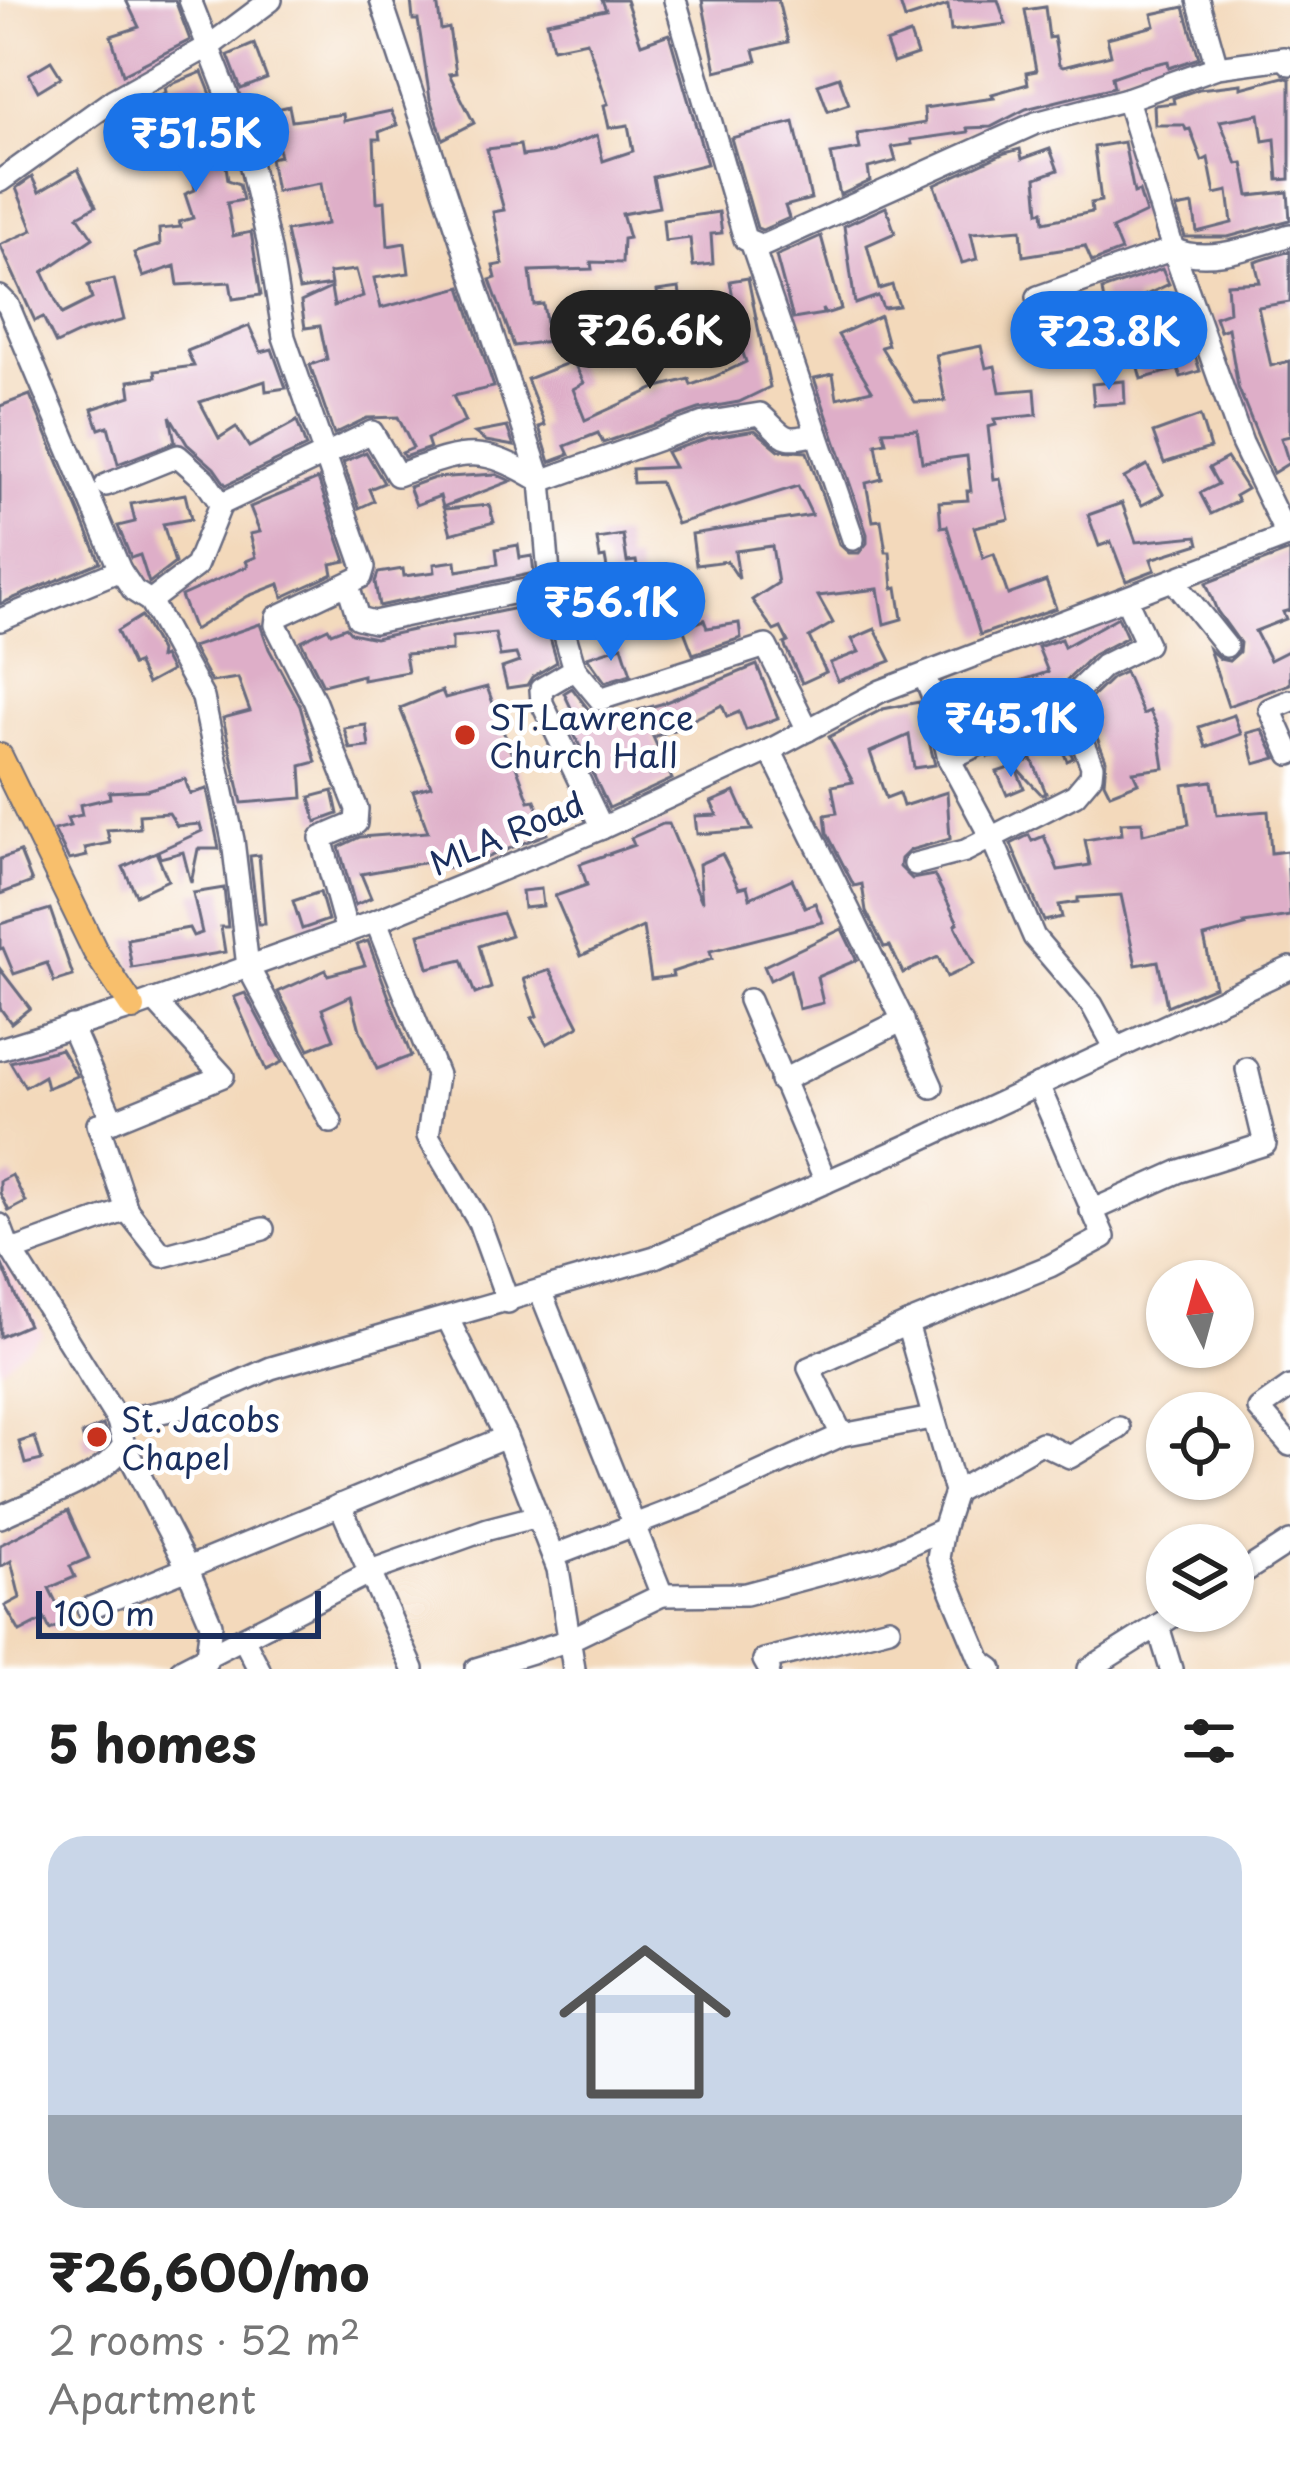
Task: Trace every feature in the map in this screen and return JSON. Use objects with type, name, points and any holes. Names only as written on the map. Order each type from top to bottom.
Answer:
[{"type":"main road","points":[[0,756],[95,951],[143,1004]]},
{"type":"street","points":[[190,0],[244,136],[284,337],[364,567],[361,578],[277,617],[276,625],[314,700],[357,809],[356,823],[321,838],[347,932]]},
{"type":"street","points":[[0,181],[113,100],[211,45],[271,0]]},
{"type":"street","points":[[381,0],[542,481],[550,585],[575,669],[600,699],[766,646],[808,730]]},
{"type":"street","points":[[674,0],[745,239],[762,246],[1036,123],[1127,99],[1217,67],[1285,58],[1290,64]]},
{"type":"street","points":[[1198,0],[1217,67]]},
{"type":"street","points":[[1127,99],[1173,249],[1242,443],[1288,536]]},
{"type":"street","points":[[1038,296],[1173,249],[1190,257],[1243,250],[1290,235]]},
{"type":"street","points":[[752,244],[854,539]]},
{"type":"street","points":[[0,297],[8,305],[120,570],[134,591],[151,602],[203,698],[232,840],[248,967],[331,1122]]},
{"type":"street","points":[[542,481],[727,416],[760,414],[781,437],[791,440],[817,434]]},
{"type":"street","points":[[151,602],[196,566],[221,504],[372,432],[397,475],[465,452],[512,463],[542,481]]},
{"type":"street","points":[[106,485],[178,456],[204,479],[221,504]]},
{"type":"street","name":"MLA Road","points":[[0,1048],[143,1004],[376,921],[602,828],[770,750],[881,691],[1288,536]]},
{"type":"street","points":[[0,620],[120,570]]},
{"type":"street","points":[[1174,581],[1226,646]]},
{"type":"street","points":[[349,585],[358,618],[374,622],[550,585]]},
{"type":"street","points":[[949,759],[1066,701],[1102,666],[1147,644],[1126,599]]},
{"type":"street","points":[[575,669],[541,689],[542,703],[602,828]]},
{"type":"street","points":[[924,675],[949,759],[990,835],[1034,937],[1092,1005],[1116,1049]]},
{"type":"street","points":[[915,864],[964,851],[1075,794],[1091,776],[1092,766],[1066,701]]},
{"type":"street","points":[[1290,701],[1270,709],[1290,754]]},
{"type":"street","points":[[770,750],[932,1087]]},
{"type":"street","points":[[376,921],[437,1075],[428,1136],[479,1222],[508,1302]]},
{"type":"street","points":[[118,1420],[180,1408],[272,1368],[655,1258],[1290,968]]},
{"type":"street","points":[[749,1000],[826,1182]]},
{"type":"street","points":[[143,1004],[223,1076],[98,1124],[127,1210],[163,1256],[263,1228]]},
{"type":"street","points":[[781,1081],[902,1021]]},
{"type":"street","points":[[71,1026],[113,1121]]},
{"type":"street","points":[[1091,1211],[1180,1171],[1265,1144],[1247,1069]]},
{"type":"street","points":[[842,1436],[809,1368],[1104,1238],[1038,1085]]},
{"type":"street","points":[[12,1251],[127,1210]]},
{"type":"street","points":[[0,1226],[118,1420],[124,1445],[211,1624],[207,1663]]},
{"type":"street","points":[[541,1293],[662,1594]]},
{"type":"street","points":[[448,1319],[506,1437],[553,1556],[574,1669]]},
{"type":"street","points":[[907,1324],[955,1492],[938,1558],[981,1661],[992,1669]]},
{"type":"street","points":[[1290,1387],[1259,1409],[1290,1445]]},
{"type":"street","points":[[553,1556],[702,1499],[842,1436],[932,1418]]},
{"type":"street","points":[[955,1492],[1041,1443],[1070,1457],[1119,1427]]},
{"type":"street","points":[[88,1609],[506,1437]]},
{"type":"street","points":[[0,1517],[90,1474],[116,1458],[124,1445]]},
{"type":"street","points":[[340,1505],[413,1669]]},
{"type":"street","points":[[182,1669],[207,1663],[243,1638],[370,1572],[488,1528],[538,1516]]},
{"type":"street","points":[[476,1669],[566,1641],[662,1594],[746,1594],[877,1559],[944,1529]]},
{"type":"street","points":[[1254,1568],[1288,1549]]},
{"type":"street","points":[[769,1669],[764,1660],[889,1628]]},
{"type":"street","points":[[1089,1669],[1148,1632]]},
{"type":"street","points":[[1160,1632],[1171,1669]]},
{"type":"street","points":[[243,1638],[260,1669]]},
{"type":"shaded area","points":[[5,1256],[43,1334],[0,1370],[0,1258]]},
{"type":"building","points":[[126,0],[175,0],[190,40],[123,74],[111,36],[139,27]]},
{"type":"building","points":[[411,0],[437,0],[441,30],[449,28],[456,73],[449,74],[474,123],[443,139],[430,99]]},
{"type":"building","points":[[602,0],[626,0],[641,44],[669,34],[707,164],[653,177],[659,207],[622,214],[629,238],[623,239],[622,263],[591,262],[592,269],[530,271],[534,305],[543,304],[549,341],[514,346],[490,280],[496,278],[493,266],[503,264],[493,212],[504,210],[487,149],[520,145],[522,156],[552,152],[597,135],[603,161],[633,151],[628,125],[609,128],[604,105],[608,104],[587,41],[553,48],[547,22],[606,10]]},
{"type":"building","points":[[702,0],[778,0],[788,42],[754,50],[757,61],[716,71]]},
{"type":"building","points":[[899,0],[998,0],[1006,24],[951,31],[948,5],[905,19]]},
{"type":"building","points":[[1045,7],[1049,38],[1054,37],[1063,67],[1111,55],[1107,38],[1155,26],[1152,14],[1184,7],[1199,58],[1169,68],[1168,61],[1138,68],[1112,77],[1114,87],[1026,109],[991,127],[967,128],[968,132],[892,147],[896,161],[868,168],[870,181],[840,195],[831,154],[860,149],[857,134],[925,123],[924,108],[994,98],[992,94],[1028,84],[1026,73],[1036,71],[1025,10]]},
{"type":"building","points":[[910,34],[917,55],[893,63],[886,43]]},
{"type":"building","points":[[254,44],[267,79],[241,89],[228,55]]},
{"type":"building","points":[[51,61],[61,77],[38,91],[29,74]]},
{"type":"building","points":[[202,72],[228,137],[222,139],[228,180],[239,184],[243,200],[227,203],[233,236],[251,232],[261,295],[233,299],[230,282],[178,285],[175,266],[143,277],[134,253],[160,245],[159,229],[181,227],[179,222],[193,218],[185,194],[195,190],[190,160],[207,157],[193,117],[123,148],[110,121]]},
{"type":"building","points":[[839,77],[849,104],[828,111],[818,84]]},
{"type":"building","points":[[1290,79],[1290,179],[1278,180],[1275,139],[1263,141],[1259,114],[1220,121],[1237,164],[1243,163],[1249,196],[1288,192],[1290,220],[1228,237],[1185,237],[1176,208],[1193,205],[1197,232],[1232,223],[1228,191],[1215,194],[1208,158],[1202,161],[1190,129],[1155,125],[1154,105],[1174,103],[1173,98],[1199,89],[1241,84],[1241,88]]},
{"type":"building","points":[[289,106],[292,121],[343,114],[344,121],[391,111],[397,125],[374,139],[377,202],[385,201],[388,246],[405,243],[409,273],[374,278],[381,308],[461,287],[494,387],[453,396],[465,422],[427,439],[430,448],[404,457],[402,453],[413,448],[398,417],[367,418],[334,434],[310,365],[327,359],[320,326],[305,328],[301,302],[331,288],[334,306],[363,296],[356,270],[329,273],[331,285],[299,290],[286,231],[327,224],[321,183],[276,191],[270,158],[280,156],[268,111]]},
{"type":"building","points":[[794,122],[811,199],[785,206],[789,218],[762,230],[757,228],[731,138]]},
{"type":"building","points":[[1124,142],[1134,193],[1139,191],[1146,213],[1112,229],[1121,251],[1092,262],[1085,246],[1023,256],[1021,229],[971,233],[977,259],[962,263],[935,185],[1005,153],[1020,149],[1022,159],[1050,149],[1058,170],[1036,178],[1044,222],[1092,212],[1091,203],[1101,201],[1094,147]]},
{"type":"building","points":[[78,169],[96,206],[78,216],[93,238],[43,272],[62,314],[92,299],[88,285],[114,279],[124,320],[56,344],[43,317],[35,321],[0,245],[33,230],[16,188],[32,177],[39,192]]},
{"type":"building","points":[[886,207],[895,233],[867,245],[879,289],[892,285],[899,306],[883,308],[878,296],[855,304],[844,226]]},
{"type":"building","points":[[719,212],[722,233],[711,234],[713,264],[693,266],[690,238],[665,241],[663,220]]},
{"type":"building","points":[[821,236],[841,309],[825,314],[822,309],[823,314],[793,319],[776,256]]},
{"type":"building","points":[[1290,251],[1290,302],[1258,307],[1271,366],[1290,361],[1290,436],[1281,438],[1289,463],[1273,473],[1238,387],[1228,328],[1220,331],[1215,317],[1229,312],[1227,284],[1260,282],[1255,262]]},
{"type":"building","points":[[1162,269],[1169,284],[1135,300],[1138,314],[1125,316],[1127,330],[1109,333],[1102,290]]},
{"type":"building","points":[[748,278],[770,387],[739,402],[699,409],[603,443],[598,433],[565,446],[569,455],[550,462],[539,427],[545,425],[527,379],[573,361],[584,383],[573,389],[585,420],[658,387],[689,379],[691,385],[714,377],[746,362],[733,323],[737,321],[730,281]]},
{"type":"building","points":[[679,288],[682,307],[660,310],[657,291]]},
{"type":"building","points":[[880,316],[888,345],[881,347],[915,402],[945,401],[936,355],[981,346],[986,368],[995,366],[1000,392],[1035,389],[1037,415],[994,419],[996,425],[988,427],[994,480],[1000,479],[1009,519],[974,527],[983,558],[994,554],[1008,595],[1046,581],[1056,608],[980,635],[947,526],[941,527],[939,502],[968,500],[967,456],[922,462],[917,429],[883,431],[886,442],[876,444],[882,479],[866,483],[873,521],[881,520],[886,552],[890,552],[902,619],[884,624],[878,589],[818,596],[833,623],[809,637],[826,672],[802,683],[781,628],[774,631],[752,600],[778,583],[772,546],[735,551],[739,579],[727,561],[696,565],[692,534],[812,515],[798,486],[677,524],[660,482],[633,483],[632,469],[674,467],[666,452],[755,430],[779,450],[807,452],[839,544],[849,553],[859,553],[867,534],[814,378],[833,374],[837,398],[872,390],[838,335]]},
{"type":"building","points":[[249,326],[261,352],[272,349],[286,388],[266,391],[265,381],[200,402],[219,438],[236,427],[249,447],[297,421],[306,447],[226,485],[187,444],[170,416],[175,442],[118,464],[108,426],[99,429],[92,409],[131,396],[129,381],[156,377],[155,371],[194,366],[187,351]]},
{"type":"building","points":[[1190,340],[1200,371],[1181,377],[1178,369],[1141,379],[1136,360]]},
{"type":"building","points":[[1124,381],[1125,403],[1094,405],[1092,384]]},
{"type":"building","points":[[30,395],[100,562],[0,604],[0,406]]},
{"type":"building","points":[[1200,416],[1210,448],[1164,463],[1153,433]]},
{"type":"building","points":[[507,427],[514,446],[486,441],[475,433]]},
{"type":"building","points":[[366,452],[384,483],[369,489],[374,501],[359,508],[343,462]]},
{"type":"building","points":[[1227,458],[1247,489],[1235,496],[1238,501],[1211,514],[1200,493],[1218,484],[1209,468]]},
{"type":"building","points":[[1147,465],[1163,494],[1142,505],[1124,478]]},
{"type":"building","points":[[495,474],[511,481],[443,507],[440,496],[416,505],[409,487],[434,478]]},
{"type":"building","points":[[318,479],[346,561],[331,564],[333,574],[283,597],[279,584],[248,596],[194,630],[181,596],[248,566],[246,561],[256,557],[250,534],[260,532],[250,507]]},
{"type":"building","points":[[185,494],[191,519],[163,524],[175,563],[149,583],[140,555],[131,558],[118,526],[135,522],[131,504]]},
{"type":"building","points":[[1122,503],[1136,542],[1197,536],[1199,544],[1151,559],[1155,570],[1126,581],[1111,542],[1099,546],[1088,515]]},
{"type":"building","points":[[489,505],[494,522],[451,534],[444,509]]},
{"type":"building","points":[[623,535],[627,562],[636,561],[644,609],[615,614],[597,539]]},
{"type":"building","points":[[518,545],[520,558],[532,556],[534,573],[379,606],[378,573],[435,572],[434,564],[456,561],[457,571],[498,564],[496,549]]},
{"type":"building","points":[[1290,551],[1290,610],[1283,612],[1286,619],[1255,631],[1270,660],[1290,650],[1290,684],[1228,706],[1209,649],[1229,661],[1239,652],[1240,643],[1217,611],[1206,583]]},
{"type":"building","points":[[540,603],[557,662],[527,685],[507,688],[502,668],[519,662],[516,654],[500,656],[495,633],[452,637],[452,651],[405,654],[408,672],[363,680],[363,675],[323,685],[301,641],[328,628],[331,633],[346,627],[351,633],[375,638]]},
{"type":"building","points":[[141,616],[160,651],[159,658],[163,656],[171,671],[147,684],[137,663],[132,665],[117,631]]},
{"type":"building","points":[[1118,617],[1127,637],[1093,655],[1058,689],[959,737],[949,697],[981,686],[989,708],[1021,695],[1017,682],[1048,672],[1038,647],[1061,639],[1064,647]]},
{"type":"building","points":[[704,620],[707,628],[739,623],[741,638],[693,654],[683,628]]},
{"type":"building","points":[[260,624],[300,706],[316,762],[301,766],[303,798],[242,803],[223,718],[250,711],[238,678],[211,682],[192,647]]},
{"type":"building","points":[[875,629],[891,661],[838,681],[830,663],[859,652],[852,639]]},
{"type":"building","points":[[622,646],[631,674],[605,682],[587,657]]},
{"type":"building","points":[[757,665],[778,718],[746,730],[739,712],[727,717],[722,705],[690,721],[692,724],[653,737],[672,779],[609,808],[566,714],[573,712],[564,693],[572,688],[588,709],[605,719],[661,704]]},
{"type":"building","points":[[1125,672],[1143,714],[1150,711],[1158,728],[1164,768],[1133,772],[1138,783],[1110,794],[1104,782],[1106,760],[1084,705]]},
{"type":"building","points":[[487,687],[529,801],[535,800],[547,834],[470,864],[435,869],[433,861],[361,874],[371,898],[355,905],[339,847],[360,837],[428,832],[413,791],[431,786],[400,708],[442,691],[445,698]]},
{"type":"building","points":[[919,702],[935,765],[914,768],[909,735],[870,752],[886,798],[899,793],[903,806],[947,792],[950,839],[910,850],[900,867],[912,879],[934,875],[958,923],[974,964],[947,977],[938,957],[903,973],[866,911],[862,884],[854,886],[827,833],[825,815],[837,813],[832,786],[853,782],[829,737],[883,709]]},
{"type":"building","points":[[1234,715],[1241,734],[1206,747],[1199,727]]},
{"type":"building","points":[[1058,722],[1073,758],[1067,761],[1053,726],[1024,742],[1028,751],[987,757]]},
{"type":"building","points":[[366,725],[369,747],[350,749],[344,728]]},
{"type":"building","points":[[1262,729],[1276,758],[1255,764],[1247,733]]},
{"type":"building","points":[[1032,759],[1046,793],[1042,795],[1015,766]]},
{"type":"building","points":[[1015,766],[1024,788],[1007,795],[997,772]]},
{"type":"building","points":[[185,779],[190,794],[207,789],[219,849],[198,849],[191,883],[183,852],[160,858],[158,851],[202,831],[200,824],[177,826],[169,813],[139,815],[140,828],[107,830],[110,843],[85,848],[87,856],[69,860],[54,830],[70,826],[67,818],[82,815],[80,805],[110,798],[109,792],[147,790]]},
{"type":"building","points":[[1212,781],[1217,815],[1268,811],[1271,853],[1287,851],[1290,916],[1244,923],[1204,937],[1215,986],[1167,1006],[1158,961],[1136,965],[1121,895],[1078,898],[1078,902],[1059,905],[1062,917],[1044,921],[1011,844],[1029,835],[1032,841],[1044,836],[1058,870],[1090,865],[1085,840],[1122,834],[1121,823],[1142,822],[1143,834],[1189,824],[1183,785]]},
{"type":"building","points":[[333,791],[338,814],[316,822],[310,797]]},
{"type":"building","points":[[735,792],[752,830],[697,834],[695,816],[717,815],[711,802]]},
{"type":"building","points":[[669,824],[702,902],[699,864],[722,854],[739,888],[747,886],[750,898],[792,879],[805,907],[815,903],[823,922],[710,951],[712,959],[672,972],[673,976],[651,979],[643,927],[581,956],[555,896],[587,885],[580,864],[634,845],[631,838]]},
{"type":"building","points":[[20,852],[32,882],[0,894],[0,859]]},
{"type":"building","points":[[156,852],[168,880],[136,895],[123,867]]},
{"type":"building","points":[[259,855],[265,924],[258,924],[250,856]]},
{"type":"building","points":[[224,888],[228,927],[221,927],[225,952],[132,968],[127,939],[189,928],[193,936],[202,933],[193,893]]},
{"type":"building","points":[[541,889],[543,906],[524,908],[522,891]]},
{"type":"building","points":[[320,892],[328,920],[302,929],[293,901]]},
{"type":"building","points":[[50,909],[73,976],[54,982],[47,963],[14,974],[0,949],[0,924]]},
{"type":"building","points":[[502,913],[511,935],[479,946],[491,988],[475,994],[462,960],[428,968],[419,934]]},
{"type":"building","points":[[842,929],[857,960],[817,977],[823,1003],[799,1009],[790,970],[770,980],[764,966]]},
{"type":"building","points":[[368,941],[411,1056],[377,1069],[351,996],[322,1009],[334,1039],[309,1049],[278,992],[326,970],[328,975],[365,965],[357,945]]},
{"type":"building","points":[[0,969],[30,1008],[11,1023],[0,1008]]},
{"type":"building","points":[[550,970],[579,1026],[547,1044],[532,1018],[537,1016],[524,979]]},
{"type":"building","points":[[245,993],[282,1062],[266,1070],[234,997]]},
{"type":"building","points":[[61,1049],[77,1076],[47,1088],[44,1076],[25,1087],[10,1062]]},
{"type":"building","points":[[12,1175],[26,1202],[9,1211],[0,1181]]},
{"type":"building","points":[[0,1260],[28,1325],[0,1337]]},
{"type":"building","name":"St. Jacobs Chapel","points":[[103,1425],[108,1441],[86,1449],[82,1434]]},
{"type":"building","points":[[35,1437],[42,1460],[25,1464],[19,1442]]},
{"type":"building","points":[[68,1511],[89,1558],[70,1566],[75,1577],[49,1588],[66,1622],[50,1630],[45,1619],[20,1632],[5,1606],[20,1598],[11,1561],[0,1567],[0,1545]]},
{"type":"place","name":"ST.Lawrence Church Hall","points":[[465,735]]},
{"type":"place","name":"St. Jacobs Chapel","points":[[97,1437]]}]
